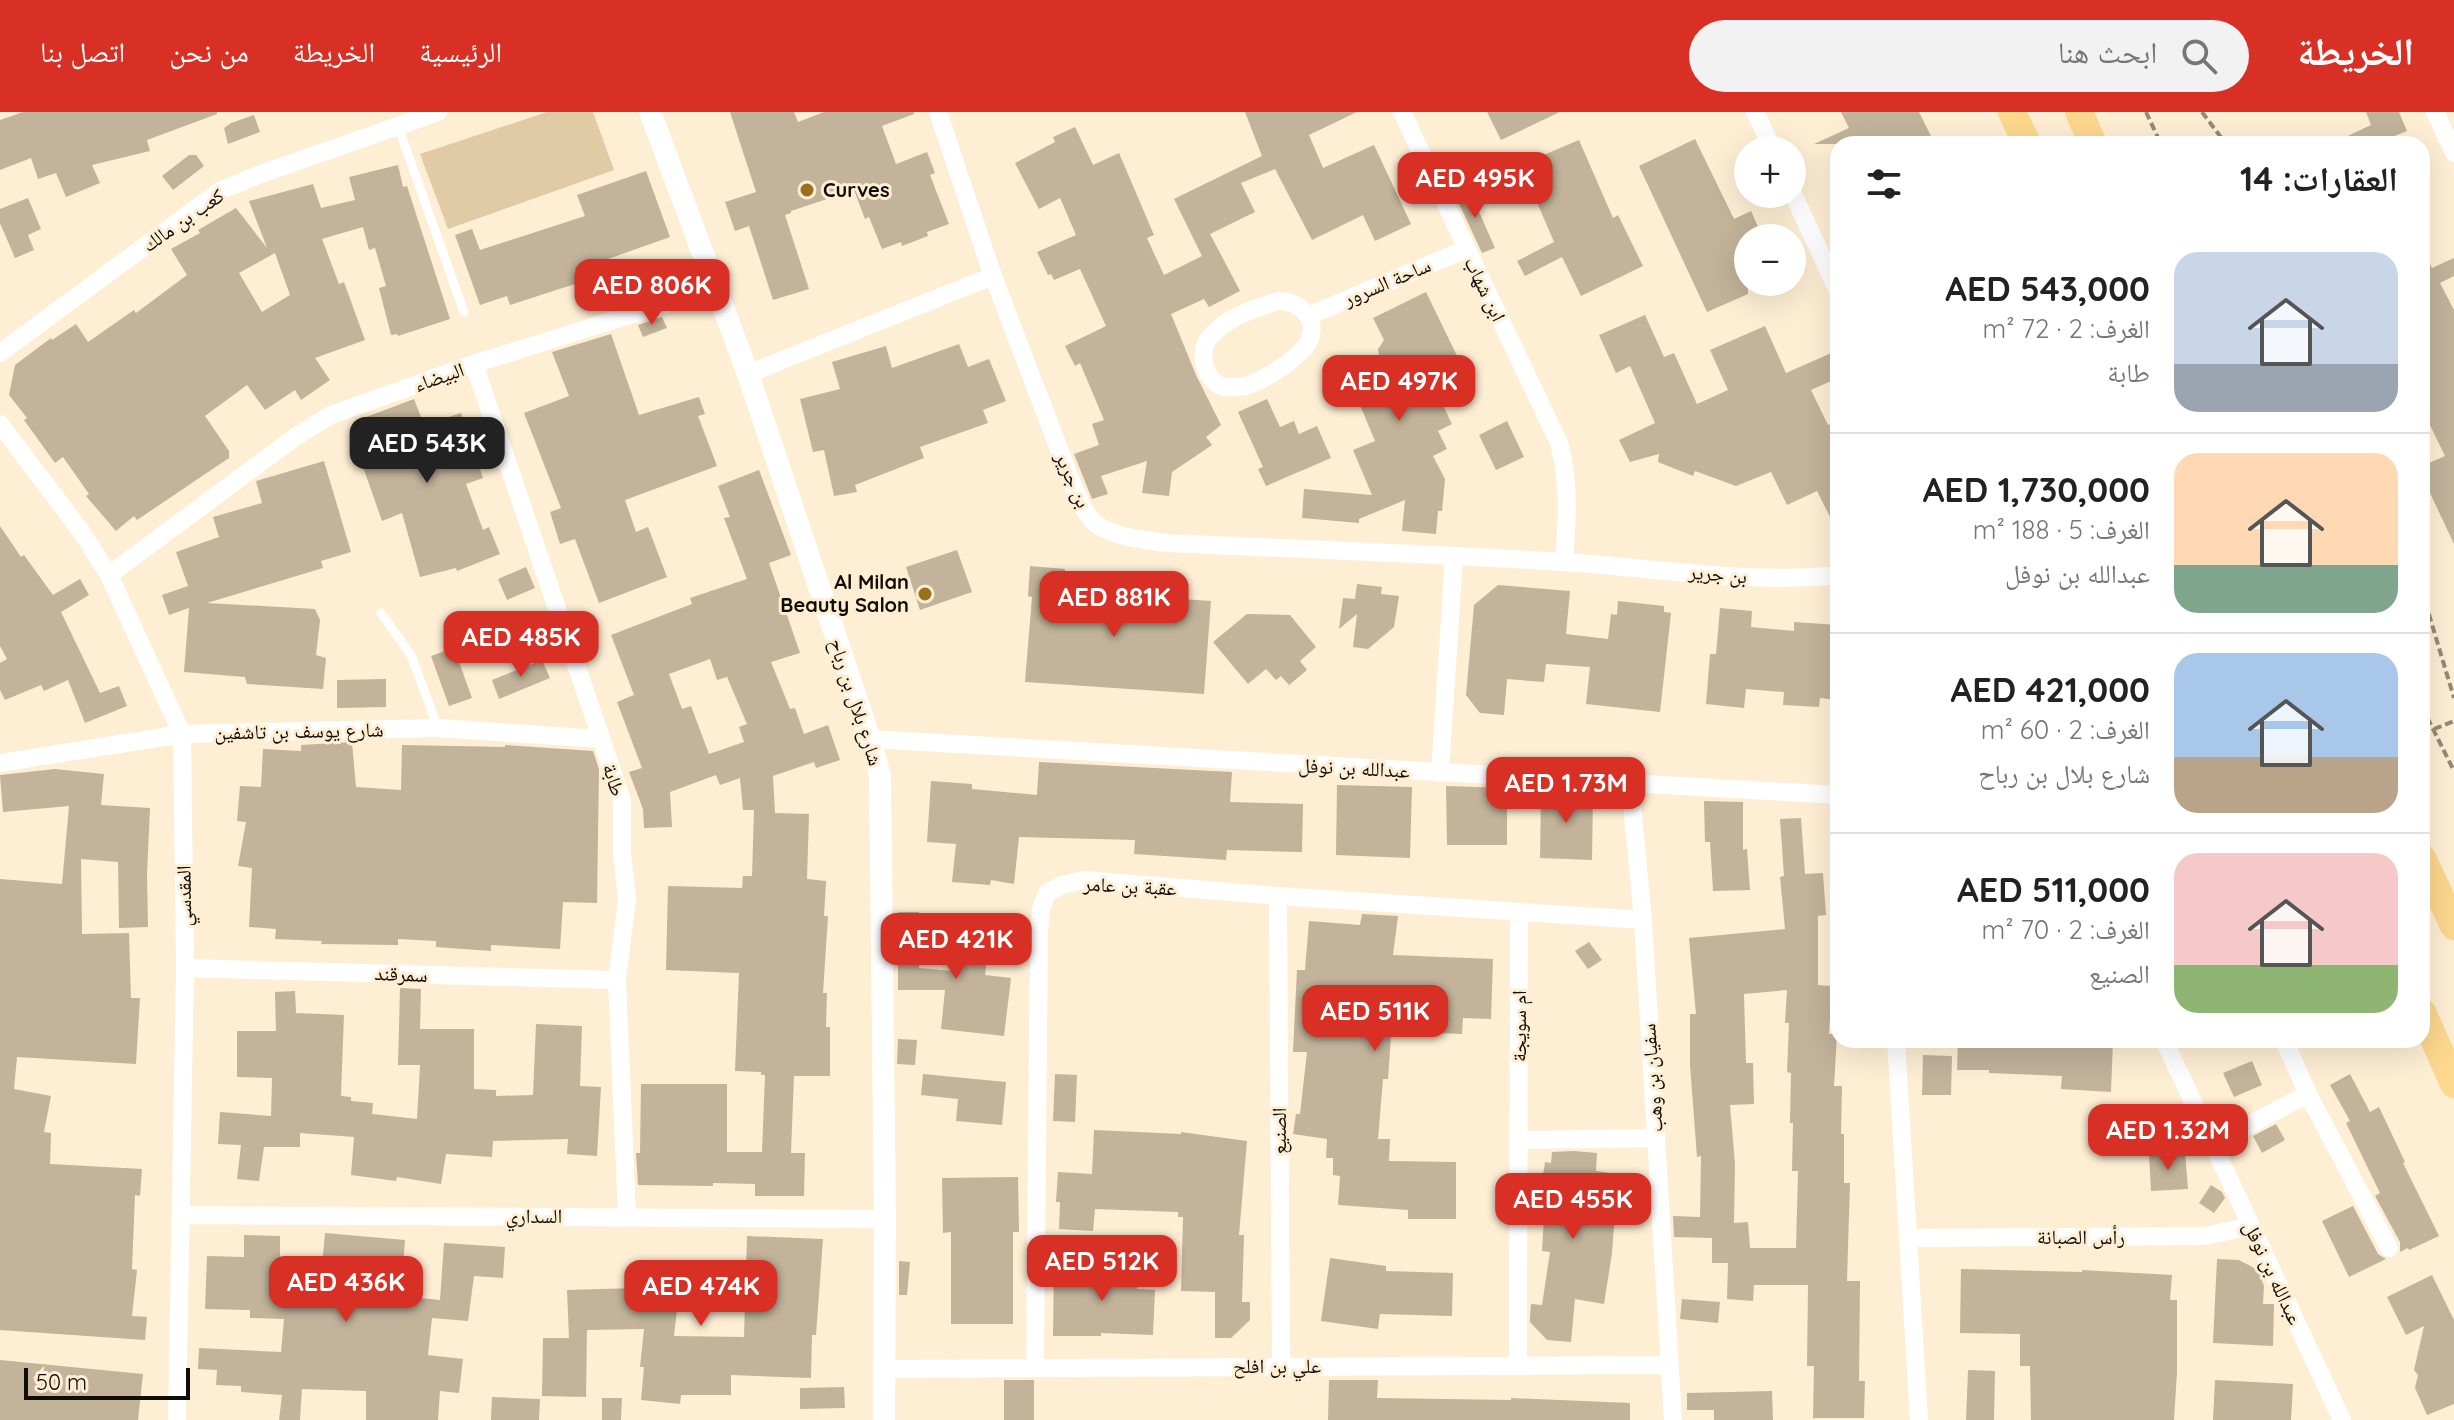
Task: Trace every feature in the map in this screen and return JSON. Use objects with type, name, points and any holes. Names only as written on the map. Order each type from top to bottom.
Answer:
[{"type":"main road","points":[[2012,112],[2023,136]]},
{"type":"main road","points":[[2079,112],[2090,136]]},
{"type":"main road","points":[[2430,875],[2454,926]]},
{"type":"main road","points":[[2430,1030],[2454,1084]]},
{"type":"street","name":"كعب بن مالك","points":[[0,353],[221,190],[390,123],[438,112]]},
{"type":"street","name":"شارع بلال بن رباح","points":[[650,112],[748,374],[880,776],[884,1420]]},
{"type":"street","name":"بن جرير","points":[[938,112],[993,276],[1072,483],[1082,507],[1096,525],[1129,537],[1167,543],[1564,562],[1765,578],[1830,576]]},
{"type":"street","name":"ابن شهاب","points":[[1402,112],[1559,443],[1568,494],[1564,562]]},
{"type":"street","points":[[1755,112],[1766,136]]},
{"type":"street","points":[[2435,112],[2454,153]]},
{"type":"street","points":[[1799,208],[1830,274]]},
{"type":"street","name":"ساحة السرور","points":[[1308,316],[1466,249]]},
{"type":"street","points":[[748,374],[993,276]]},
{"type":"street","name":"البيضاء","points":[[109,575],[295,437],[331,415],[474,364],[716,288]]},
{"type":"street","points":[[1278,301],[1295,304],[1308,316],[1311,332],[1304,348],[1255,384],[1221,386],[1207,370],[1203,360],[1207,339],[1232,318],[1278,301]]},
{"type":"street","name":"طابة","points":[[474,364],[622,800],[622,853],[627,900],[617,980],[627,1216]]},
{"type":"street","name":"المقدسي","points":[[0,424],[81,531],[109,575],[182,734],[185,968],[177,1420]]},
{"type":"street","points":[[1440,773],[1454,557]]},
{"type":"street","name":"شارع يوسف بن تاشفين","points":[[0,763],[182,734],[438,728],[600,739]]},
{"type":"street","name":"عبدالله بن نوفل","points":[[870,739],[1830,795]]},
{"type":"street","name":"سفيان بن وهب","points":[[1630,784],[1643,920],[1673,1420]]},
{"type":"street","name":"عقبة بن عامر","points":[[1035,1368],[1039,931],[1041,909],[1047,893],[1062,885],[1084,880],[1643,920]]},
{"type":"street","name":"الصنيع","points":[[1278,896],[1281,1366]]},
{"type":"street","name":"ام سويجة","points":[[1518,1365],[1519,912]]},
{"type":"street","name":"سمرقند","points":[[185,968],[617,980]]},
{"type":"street","points":[[1897,1048],[1919,1420]]},
{"type":"street","name":"عبدالله بن نوفل","points":[[2168,1048],[2342,1420]]},
{"type":"street","points":[[2288,1048],[2308,1094],[2389,1248]]},
{"type":"street","points":[[2213,1144],[2308,1094]]},
{"type":"street","points":[[1518,1140],[1656,1138]]},
{"type":"street","name":"السداري","points":[[182,1215],[885,1219]]},
{"type":"street","name":"رأس الصبانة","points":[[1909,1238],[2205,1236],[2251,1226]]},
{"type":"street","name":"علي بن افلح","points":[[884,1369],[1670,1365]]},
{"type":"lane","points":[[390,123],[464,312]]},
{"type":"lane","points":[[381,613],[411,655],[438,728]]},
{"type":"path","points":[[2146,112],[2157,136]]},
{"type":"path","points":[[2202,112],[2220,136]]},
{"type":"path","points":[[2430,618],[2454,698]]},
{"type":"path","points":[[2433,730],[2454,721]]},
{"type":"path","points":[[2430,724],[2454,771]]},
{"type":"shaded area","points":[[547,112],[593,112],[614,170],[448,229],[420,154]]},
{"type":"building","points":[[23,112],[217,114],[147,140],[150,151],[92,165],[100,183],[66,197],[56,173],[38,179],[31,158],[0,170],[0,120]]},
{"type":"building","points":[[730,112],[794,112],[798,122],[824,112],[914,112],[882,126],[896,164],[927,152],[935,173],[930,175],[949,224],[902,246],[901,242],[882,249],[869,217],[865,219],[854,190],[791,211],[785,215],[809,289],[773,300],[749,226],[735,231],[725,202],[756,192]]},
{"type":"building","points":[[1245,112],[1357,112],[1309,135],[1323,168],[1374,145],[1411,224],[1375,241],[1363,215],[1312,240],[1275,169],[1241,183],[1255,212],[1210,234],[1240,291],[1209,307],[1204,299],[1171,314],[1221,425],[1206,437],[1212,445],[1172,472],[1169,496],[1142,493],[1147,461],[1101,476],[1108,494],[1092,499],[1074,454],[1099,445],[1092,424],[1104,420],[1080,363],[1075,366],[1065,346],[1106,326],[1080,269],[1054,280],[1051,274],[1048,275],[1037,252],[1076,235],[1060,198],[1039,209],[1015,163],[1055,142],[1053,137],[1075,127],[1093,165],[1119,153],[1154,235],[1147,238],[1164,275],[1202,256],[1174,199],[1262,156]]},
{"type":"building","points":[[1487,112],[1560,112],[1501,140]]},
{"type":"building","points":[[1841,112],[1919,112],[1931,136],[1832,136],[1849,128]]},
{"type":"building","points":[[2366,112],[2399,112],[2407,131],[2395,136],[2348,136],[2371,125]]},
{"type":"building","points":[[254,115],[260,132],[228,144],[224,128]]},
{"type":"building","points":[[1830,137],[1830,144],[1814,144]]},
{"type":"building","points":[[1695,139],[1734,219],[1751,211],[1757,224],[1734,224],[1734,296],[1743,296],[1707,312],[1639,166]]},
{"type":"building","points":[[1579,140],[1613,218],[1618,215],[1643,266],[1581,296],[1562,257],[1525,276],[1517,261],[1554,242],[1536,200],[1528,203],[1513,168]]},
{"type":"building","points":[[189,155],[196,155],[204,166],[173,190],[162,176]]},
{"type":"building","points":[[398,165],[450,319],[398,336],[391,335],[379,288],[386,286],[375,248],[369,250],[363,227],[322,239],[339,284],[344,282],[365,340],[315,358],[330,380],[301,400],[295,390],[265,410],[247,385],[205,416],[229,451],[229,458],[137,520],[134,516],[116,531],[86,496],[89,494],[63,457],[55,463],[24,420],[27,418],[9,395],[15,365],[76,324],[88,342],[134,310],[136,313],[187,275],[171,249],[236,208],[267,248],[249,201],[313,184],[321,208],[355,200],[349,177]],"holes":[[[275,253],[290,295],[262,312],[239,273]]]},
{"type":"building","points":[[646,171],[670,237],[574,271],[578,283],[510,305],[507,296],[480,305],[455,235],[472,229],[480,250],[585,216],[577,195]]},
{"type":"building","points":[[1468,187],[1495,248],[1482,253],[1454,193]]},
{"type":"building","points":[[28,198],[41,229],[28,235],[34,250],[15,258],[0,223],[0,209]]},
{"type":"building","points":[[2454,258],[2454,276],[2440,283],[2454,310],[2454,544],[2430,493],[2430,463],[2445,456],[2430,425],[2430,264],[2432,268]]},
{"type":"building","points":[[1426,292],[1460,362],[1429,377],[1452,424],[1438,431],[1447,449],[1433,456],[1445,479],[1436,534],[1402,531],[1405,500],[1359,519],[1359,523],[1302,518],[1304,489],[1372,495],[1353,450],[1375,441],[1347,374],[1380,361],[1378,349],[1384,340],[1373,318]]},
{"type":"building","points":[[1645,315],[1664,357],[1674,353],[1697,404],[1728,390],[1710,350],[1765,326],[1786,373],[1830,354],[1830,382],[1811,390],[1830,424],[1830,517],[1817,491],[1787,505],[1771,472],[1736,486],[1695,471],[1693,476],[1658,462],[1659,454],[1630,462],[1619,440],[1655,423],[1630,366],[1616,373],[1599,335]]},
{"type":"building","points":[[662,317],[667,328],[643,337],[638,325]]},
{"type":"building","points":[[611,334],[639,415],[699,397],[705,414],[698,416],[717,466],[625,500],[636,532],[648,527],[667,577],[599,603],[575,539],[560,544],[550,512],[561,508],[524,413],[569,396],[552,352]]},
{"type":"building","points":[[959,344],[968,367],[989,359],[1006,401],[983,410],[988,423],[920,447],[924,458],[855,485],[857,492],[834,496],[824,450],[813,452],[800,399],[840,389],[832,362],[886,346],[892,368]]},
{"type":"building","points":[[414,399],[424,425],[461,413],[483,478],[466,484],[483,530],[489,527],[500,554],[457,571],[456,568],[420,577],[402,513],[382,521],[363,467],[370,465],[353,422]]},
{"type":"building","points":[[1267,399],[1280,427],[1294,421],[1299,434],[1317,426],[1331,458],[1266,486],[1258,469],[1263,467],[1238,412]]},
{"type":"building","points":[[1507,421],[1524,457],[1496,470],[1479,435]]},
{"type":"building","points":[[324,461],[351,552],[321,561],[323,568],[207,603],[315,609],[320,620],[316,655],[326,658],[323,689],[247,684],[245,677],[184,672],[189,608],[169,615],[162,595],[188,586],[176,552],[219,537],[213,517],[262,503],[256,481]]},
{"type":"building","points":[[759,470],[791,555],[769,563],[800,653],[771,662],[790,709],[795,708],[804,734],[828,725],[840,760],[816,768],[814,762],[773,776],[775,813],[809,814],[807,879],[826,881],[824,916],[828,916],[823,993],[827,993],[826,1027],[830,1027],[830,1076],[794,1076],[791,1153],[805,1153],[804,1196],[755,1196],[755,1184],[638,1185],[636,1153],[640,1153],[641,1084],[727,1084],[727,1152],[762,1152],[765,1075],[761,1072],[735,1071],[739,973],[666,970],[668,886],[742,888],[743,876],[752,876],[754,810],[743,810],[740,778],[720,785],[716,775],[670,792],[672,827],[644,828],[643,809],[629,772],[642,768],[617,702],[634,695],[611,635],[692,604],[690,598],[747,579],[724,518],[730,517],[718,486]],"holes":[[[710,659],[717,680],[727,677],[747,724],[739,727],[744,742],[709,754],[691,706],[682,709],[669,674]]]},
{"type":"building","points":[[0,526],[53,595],[80,579],[89,595],[61,612],[100,693],[119,686],[127,706],[85,723],[68,680],[44,691],[41,685],[5,700],[0,690],[0,663],[7,659],[0,646]]},
{"type":"building","points":[[957,550],[972,592],[920,610],[906,567]]},
{"type":"building","points":[[1030,566],[1065,569],[1064,584],[1088,585],[1087,599],[1136,603],[1136,596],[1211,601],[1204,694],[1025,682],[1032,597],[1028,596]]},
{"type":"building","points":[[526,567],[535,588],[507,600],[498,579]]},
{"type":"building","points":[[1357,584],[1382,587],[1381,594],[1399,596],[1394,627],[1368,649],[1353,647],[1357,614],[1339,629],[1343,598],[1355,599]]},
{"type":"building","points":[[1498,585],[1570,591],[1566,634],[1608,639],[1611,614],[1617,615],[1618,601],[1664,606],[1664,612],[1671,613],[1660,712],[1586,704],[1590,667],[1546,664],[1544,682],[1507,679],[1504,715],[1480,713],[1466,695],[1474,605]]},
{"type":"building","points":[[1720,608],[1752,611],[1751,627],[1794,631],[1794,622],[1830,624],[1830,699],[1820,698],[1819,707],[1783,705],[1784,692],[1746,689],[1744,708],[1706,704],[1710,654],[1716,654]]},
{"type":"building","points":[[1247,614],[1290,615],[1316,647],[1300,661],[1307,670],[1289,685],[1281,676],[1276,680],[1266,669],[1248,684],[1213,642]]},
{"type":"building","points":[[454,648],[472,698],[449,706],[431,656]]},
{"type":"building","points":[[542,660],[550,678],[499,699],[492,680]]},
{"type":"building","points":[[386,679],[386,707],[337,708],[337,680]]},
{"type":"building","points":[[352,742],[356,787],[401,790],[402,745],[505,745],[593,751],[599,769],[597,903],[563,902],[560,949],[491,945],[491,951],[436,947],[436,941],[398,939],[398,945],[321,944],[322,941],[275,939],[276,929],[249,927],[252,868],[238,866],[246,822],[237,821],[240,786],[261,787],[263,749],[301,751],[301,745]]},
{"type":"building","points":[[1039,762],[1232,772],[1230,802],[1303,804],[1302,852],[1227,850],[1226,860],[1134,854],[1135,840],[1019,837],[1014,884],[991,880],[990,885],[952,882],[956,844],[927,842],[931,781],[972,784],[972,789],[1037,795]]},
{"type":"building","points":[[55,769],[104,774],[101,805],[150,808],[148,927],[119,928],[118,862],[81,859],[82,934],[129,933],[131,998],[140,998],[136,1064],[17,1057],[14,1089],[51,1096],[44,1132],[51,1133],[50,1164],[142,1169],[140,1196],[135,1195],[132,1269],[137,1270],[132,1316],[147,1317],[145,1340],[0,1330],[0,879],[62,884],[69,806],[3,812],[0,775]]},
{"type":"building","points":[[1337,785],[1412,787],[1410,858],[1336,855]]},
{"type":"building","points":[[1446,786],[1507,788],[1507,845],[1447,845]]},
{"type":"building","points":[[1541,790],[1593,793],[1592,860],[1540,858]]},
{"type":"building","points":[[1704,801],[1743,802],[1743,850],[1747,849],[1750,890],[1713,891],[1710,842],[1705,842]]},
{"type":"building","points":[[1801,818],[1805,874],[1823,873],[1826,915],[1818,916],[1818,985],[1830,986],[1830,1048],[1836,1048],[1834,1086],[1842,1086],[1844,1183],[1850,1183],[1847,1281],[1860,1281],[1859,1381],[1865,1381],[1864,1418],[1813,1418],[1814,1366],[1807,1366],[1808,1285],[1754,1285],[1753,1301],[1727,1299],[1728,1263],[1712,1263],[1712,1238],[1674,1237],[1673,1216],[1700,1217],[1701,1156],[1697,1157],[1690,1065],[1690,1014],[1696,1014],[1689,938],[1785,929],[1780,877],[1784,876],[1780,819]],"holes":[[[1787,990],[1785,1023],[1789,1023],[1787,1072],[1791,1073],[1792,1171],[1798,1171],[1796,1248],[1750,1248],[1748,1222],[1734,1223],[1735,1164],[1730,1105],[1754,1104],[1753,1063],[1746,1063],[1744,994]]]},
{"type":"building","points":[[898,912],[919,912],[919,968],[953,971],[958,931],[990,935],[985,975],[1011,978],[1004,1036],[941,1029],[945,990],[898,990]]},
{"type":"building","points":[[1362,914],[1398,916],[1393,955],[1493,959],[1491,1019],[1463,1018],[1462,1034],[1437,1033],[1438,1023],[1392,1021],[1388,1079],[1383,1079],[1378,1139],[1390,1139],[1389,1161],[1456,1162],[1456,1219],[1408,1219],[1408,1210],[1338,1205],[1340,1176],[1333,1175],[1333,1158],[1326,1158],[1327,1139],[1293,1134],[1296,1114],[1300,1114],[1307,1052],[1293,1052],[1297,970],[1305,970],[1309,921],[1360,925]]},
{"type":"building","points":[[1589,942],[1602,960],[1588,969],[1575,951]]},
{"type":"building","points":[[400,988],[421,989],[420,1029],[474,1029],[474,1089],[496,1090],[496,1096],[533,1095],[536,1024],[582,1026],[580,1086],[601,1087],[597,1156],[567,1154],[568,1139],[493,1141],[492,1157],[446,1154],[441,1184],[397,1177],[396,1181],[351,1175],[354,1137],[300,1133],[300,1147],[264,1147],[259,1181],[237,1179],[241,1145],[218,1144],[220,1112],[271,1116],[272,1078],[237,1077],[237,1031],[276,1031],[275,992],[295,991],[296,1013],[344,1015],[341,1096],[351,1097],[351,1101],[373,1103],[372,1114],[417,1119],[420,1065],[398,1065]]},
{"type":"building","points":[[898,1039],[917,1040],[915,1065],[897,1064]]},
{"type":"building","points":[[1958,1048],[2113,1048],[2111,1092],[2061,1089],[2062,1076],[1957,1070]]},
{"type":"building","points":[[1923,1055],[1952,1056],[1951,1095],[1922,1095]]},
{"type":"building","points":[[2252,1061],[2262,1085],[2234,1097],[2223,1073]]},
{"type":"building","points":[[923,1074],[1006,1082],[1002,1125],[956,1121],[958,1099],[921,1095]]},
{"type":"building","points":[[1055,1074],[1077,1075],[1075,1122],[1053,1121]]},
{"type":"building","points":[[2350,1074],[2370,1112],[2379,1107],[2439,1236],[2409,1250],[2400,1252],[2400,1242],[2375,1196],[2380,1193],[2346,1123],[2350,1121],[2330,1085]]},
{"type":"building","points":[[2132,1111],[2165,1113],[2163,1153],[2130,1151]]},
{"type":"building","points":[[2276,1124],[2285,1140],[2262,1153],[2253,1136]]},
{"type":"building","points":[[1094,1130],[1181,1132],[1247,1141],[1239,1235],[1244,1235],[1242,1302],[1250,1302],[1250,1320],[1231,1338],[1215,1338],[1215,1292],[1181,1291],[1183,1217],[1178,1217],[1178,1212],[1095,1209],[1093,1231],[1059,1229],[1060,1202],[1056,1202],[1058,1172],[1092,1174]]},
{"type":"building","points":[[1552,1152],[1597,1153],[1596,1171],[1610,1173],[1603,1211],[1615,1212],[1604,1304],[1575,1299],[1571,1342],[1547,1340],[1530,1322],[1530,1317],[1531,1304],[1542,1305],[1550,1252],[1542,1251],[1545,1201],[1539,1200],[1545,1162],[1551,1163]]},
{"type":"building","points":[[2185,1152],[2188,1189],[2151,1191],[2149,1155]]},
{"type":"building","points":[[1018,1177],[1019,1232],[1013,1232],[1013,1324],[951,1324],[951,1232],[943,1233],[942,1178]]},
{"type":"building","points":[[2211,1185],[2225,1198],[2214,1213],[2199,1203]]},
{"type":"building","points":[[2353,1206],[2378,1254],[2386,1259],[2349,1277],[2322,1221]]},
{"type":"building","points":[[325,1233],[405,1240],[401,1296],[440,1300],[444,1243],[505,1247],[503,1278],[474,1276],[468,1321],[432,1318],[428,1355],[463,1359],[459,1393],[440,1391],[438,1420],[366,1420],[366,1391],[302,1389],[300,1420],[279,1420],[282,1395],[241,1392],[241,1386],[216,1385],[217,1370],[198,1369],[199,1348],[281,1352],[284,1319],[250,1318],[250,1310],[205,1309],[207,1256],[244,1257],[244,1235],[280,1236],[280,1276],[321,1278]]},
{"type":"building","points":[[747,1236],[823,1239],[816,1335],[812,1335],[811,1378],[731,1375],[731,1395],[681,1395],[680,1404],[641,1400],[644,1329],[587,1330],[586,1397],[542,1396],[543,1338],[569,1338],[567,1290],[636,1288],[637,1278],[680,1283],[674,1336],[744,1337]]},
{"type":"building","points":[[1330,1258],[1386,1266],[1386,1271],[1453,1273],[1452,1316],[1380,1314],[1378,1329],[1321,1321]]},
{"type":"building","points":[[2217,1259],[2239,1260],[2258,1270],[2264,1286],[2263,1304],[2274,1304],[2273,1346],[2213,1343]]},
{"type":"building","points":[[899,1261],[910,1262],[907,1295],[899,1295]]},
{"type":"building","points":[[1054,1262],[1071,1262],[1070,1283],[1102,1284],[1105,1263],[1140,1263],[1137,1289],[1155,1290],[1153,1335],[1101,1333],[1101,1336],[1053,1336]]},
{"type":"building","points":[[1961,1269],[2082,1270],[2172,1275],[2170,1300],[2177,1300],[2174,1420],[2031,1420],[2030,1366],[2020,1366],[2020,1334],[1960,1333]]},
{"type":"building","points":[[2432,1275],[2454,1320],[2454,1404],[2427,1415],[2415,1388],[2418,1375],[2414,1370],[2424,1326],[2406,1335],[2387,1297]]},
{"type":"building","points":[[1682,1299],[1720,1302],[1718,1323],[1680,1319]]},
{"type":"building","points":[[0,1360],[143,1374],[138,1420],[0,1420]]},
{"type":"building","points":[[1968,1370],[1995,1371],[1994,1420],[1966,1420]]},
{"type":"building","points":[[1004,1380],[1034,1380],[1034,1420],[1004,1420]]},
{"type":"building","points":[[1329,1380],[1378,1380],[1377,1398],[1511,1398],[1630,1403],[1630,1420],[1328,1420]]},
{"type":"building","points":[[2215,1380],[2293,1384],[2291,1420],[2213,1420]]},
{"type":"building","points":[[844,1387],[845,1408],[800,1409],[800,1388]]},
{"type":"building","points":[[1772,1391],[1773,1420],[1714,1420],[1714,1410],[1687,1410],[1687,1393]]},
{"type":"building","points":[[492,1397],[540,1399],[539,1420],[491,1420]]},
{"type":"building","points":[[602,1398],[622,1398],[621,1420],[602,1420]]},
{"type":"place","name":"Curves","points":[[807,190]]},
{"type":"place","name":"Al Milan Beauty Salon","points":[[925,594]]}]
